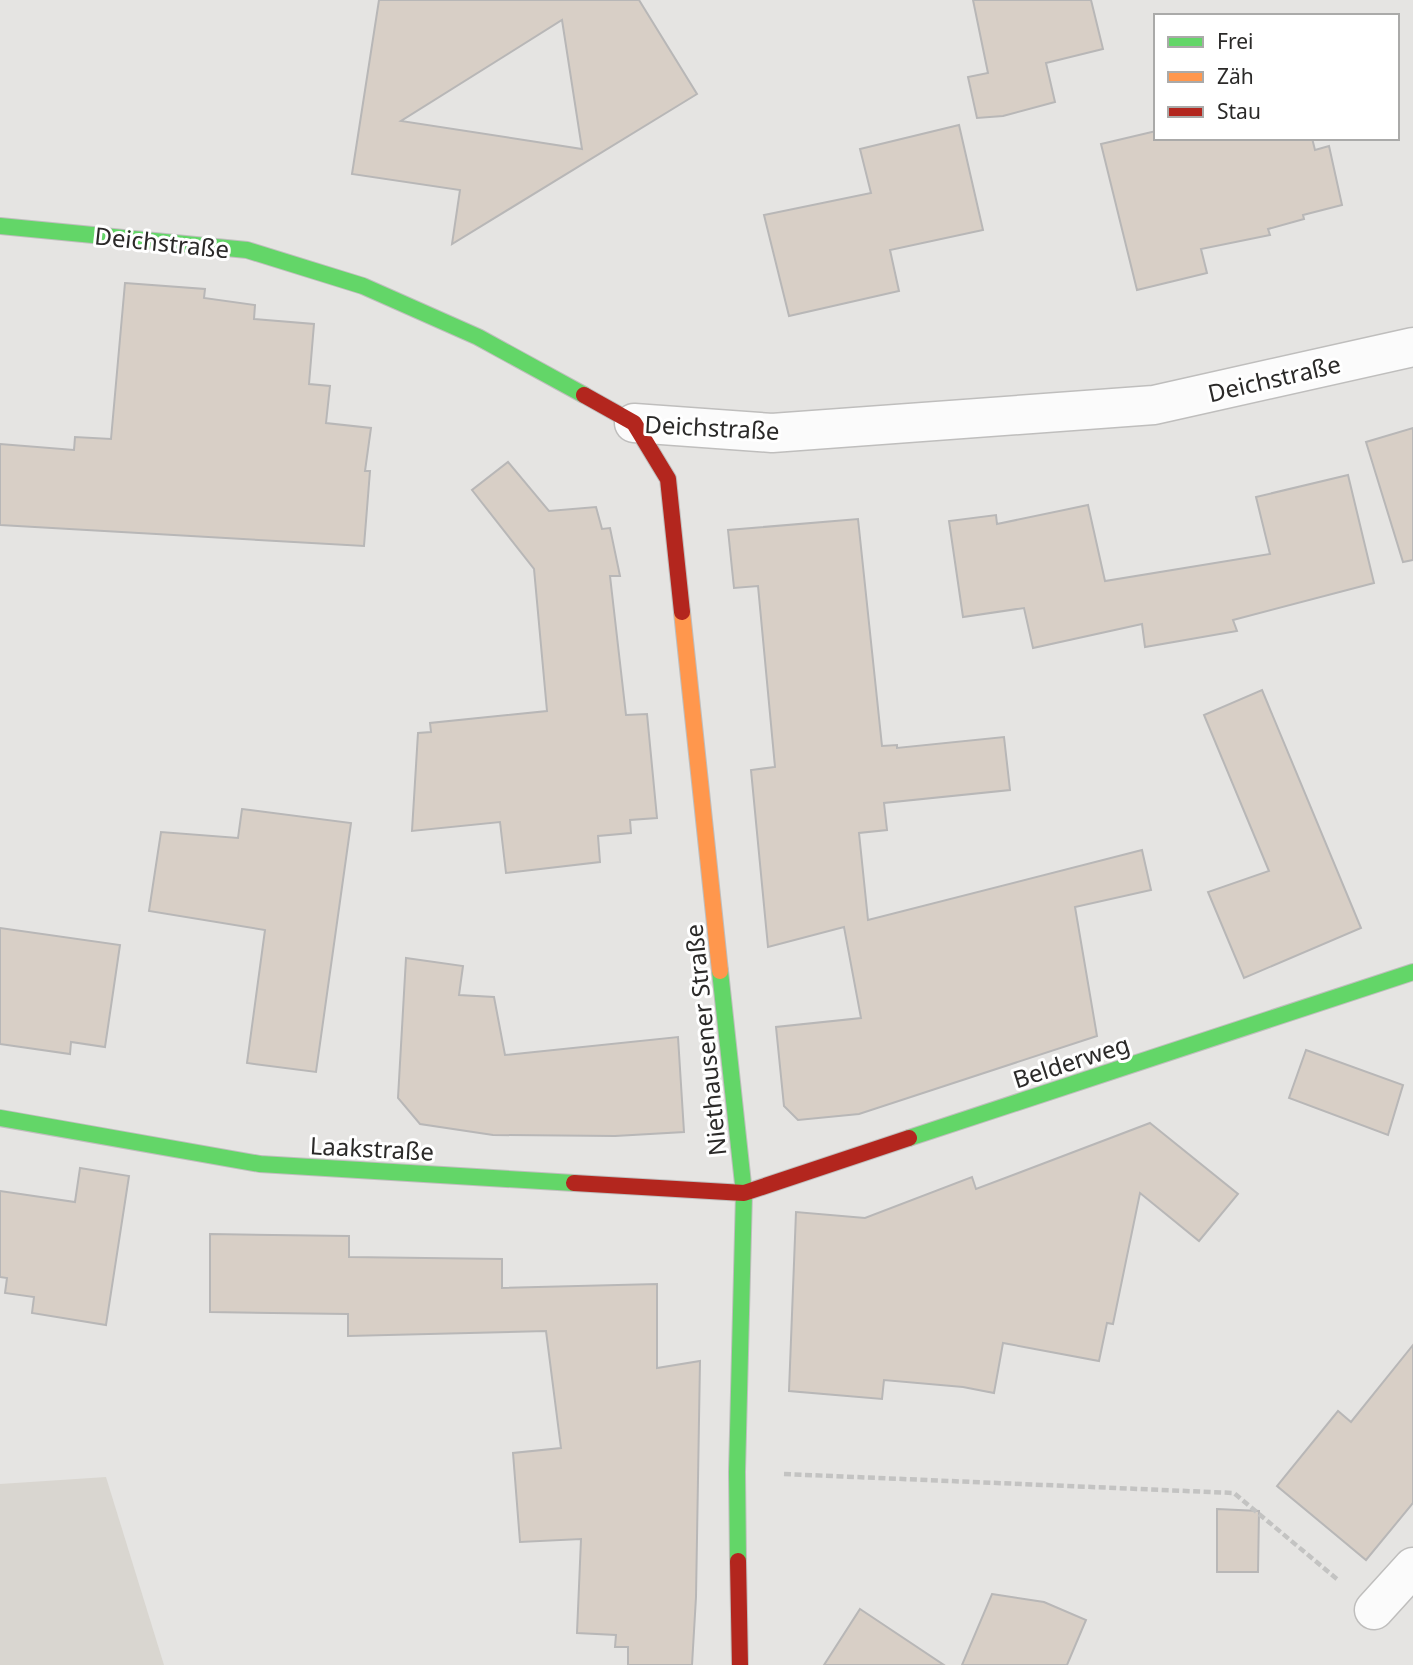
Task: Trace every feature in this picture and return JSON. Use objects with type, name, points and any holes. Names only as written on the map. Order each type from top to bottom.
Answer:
[{"type":"street","name":"Deichstraße","points":[[0,226],[247,250],[363,286],[478,337],[634,423],[772,433],[1154,405],[1413,347]]},
{"type":"street","name":"Niethausener Straße","points":[[634,423],[668,479],[744,1193],[737,1472],[740,1665]]},
{"type":"street","name":"Belderweg","points":[[744,1193],[1413,972]]},
{"type":"street","name":"Laakstraße","points":[[0,1118],[260,1164],[744,1193]]},
{"type":"street","points":[[1374,1610],[1413,1567]]},
{"type":"path","points":[[737,1472],[1234,1493],[1374,1610]]},
{"type":"shaded area","points":[[106,1477],[164,1665],[0,1665],[0,1484]]},
{"type":"building","points":[[379,0],[639,0],[697,94],[452,244],[460,190],[352,174]],"holes":[[[562,20],[582,149],[401,121]]]},
{"type":"building","points":[[973,0],[1091,0],[1103,49],[1046,63],[1055,102],[1003,116],[977,118],[968,77],[988,73]]},
{"type":"building","points":[[959,125],[983,230],[890,250],[899,291],[789,316],[764,215],[871,193],[860,149]]},
{"type":"building","points":[[1154,131],[1154,140],[1312,140],[1315,150],[1329,146],[1342,205],[1303,215],[1304,219],[1268,229],[1270,235],[1201,249],[1207,273],[1137,290],[1101,144]]},
{"type":"building","points":[[125,283],[205,289],[204,298],[255,305],[254,319],[314,324],[309,384],[330,386],[326,423],[371,428],[365,471],[370,471],[364,546],[0,525],[0,444],[74,450],[75,437],[111,439]]},
{"type":"building","points":[[1413,428],[1413,560],[1403,562],[1366,442]]},
{"type":"building","points":[[508,462],[549,511],[596,507],[602,529],[610,528],[620,576],[610,576],[626,715],[647,714],[657,818],[630,820],[631,833],[598,836],[600,862],[506,873],[500,822],[412,831],[418,733],[431,732],[430,723],[547,711],[534,569],[472,490]]},
{"type":"building","points":[[1348,475],[1374,583],[1233,620],[1237,631],[1145,647],[1142,624],[1033,648],[1024,608],[963,617],[949,521],[996,515],[997,524],[1088,505],[1105,581],[1270,554],[1256,497]]},
{"type":"building","points":[[858,519],[882,746],[897,745],[897,748],[1004,737],[1010,790],[884,803],[887,830],[859,833],[868,920],[1142,850],[1151,890],[1075,907],[1097,1036],[859,1114],[798,1120],[784,1106],[776,1027],[861,1018],[844,927],[768,947],[751,770],[775,767],[758,586],[734,588],[728,530]]},
{"type":"building","points":[[1262,690],[1361,928],[1244,978],[1208,892],[1269,871],[1204,715]]},
{"type":"building","points":[[242,809],[351,823],[316,1072],[247,1063],[265,930],[149,911],[161,832],[238,838]]},
{"type":"building","points":[[0,928],[120,945],[105,1047],[71,1042],[70,1054],[0,1044]]},
{"type":"building","points":[[406,958],[463,966],[459,995],[494,997],[505,1055],[678,1037],[684,1132],[615,1136],[493,1135],[420,1124],[398,1098]]},
{"type":"building","points":[[1306,1050],[1403,1085],[1388,1135],[1289,1098]]},
{"type":"building","points":[[1150,1123],[1238,1194],[1199,1241],[1140,1193],[1113,1324],[1107,1323],[1099,1361],[1003,1343],[994,1393],[963,1387],[884,1380],[882,1399],[789,1391],[796,1212],[865,1218],[972,1177],[976,1189]]},
{"type":"building","points":[[80,1168],[129,1176],[106,1325],[32,1313],[34,1297],[5,1293],[7,1278],[0,1277],[0,1191],[75,1202]]},
{"type":"building","points":[[210,1234],[349,1236],[349,1257],[502,1259],[502,1288],[657,1284],[657,1368],[700,1361],[696,1597],[692,1665],[628,1665],[628,1647],[615,1647],[616,1635],[577,1633],[581,1539],[520,1542],[513,1453],[561,1448],[546,1331],[348,1336],[348,1314],[210,1312]]},
{"type":"building","points":[[1413,1345],[1413,1503],[1366,1560],[1277,1486],[1338,1411],[1351,1422]]},
{"type":"building","points":[[1217,1509],[1259,1511],[1258,1572],[1217,1572]]},
{"type":"building","points":[[992,1594],[1044,1602],[1086,1620],[1067,1665],[962,1665]]},
{"type":"building","points":[[860,1609],[944,1665],[824,1665]]},
{"type":"traffic: fast","points":[[0,226],[247,250],[363,286],[478,337],[584,395]]},
{"type":"traffic: fast","points":[[720,971],[744,1193],[737,1472],[738,1561]]},
{"type":"traffic: fast","points":[[909,1138],[1413,972]]},
{"type":"traffic: fast","points":[[0,1118],[260,1164],[574,1183]]},
{"type":"traffic: slow","points":[[682,612],[720,971]]},
{"type":"traffic: jam","points":[[584,395],[634,423],[668,479],[682,612]]},
{"type":"traffic: jam","points":[[574,1183],[744,1193],[909,1138]]},
{"type":"traffic: jam","points":[[738,1561],[740,1665]]}]
